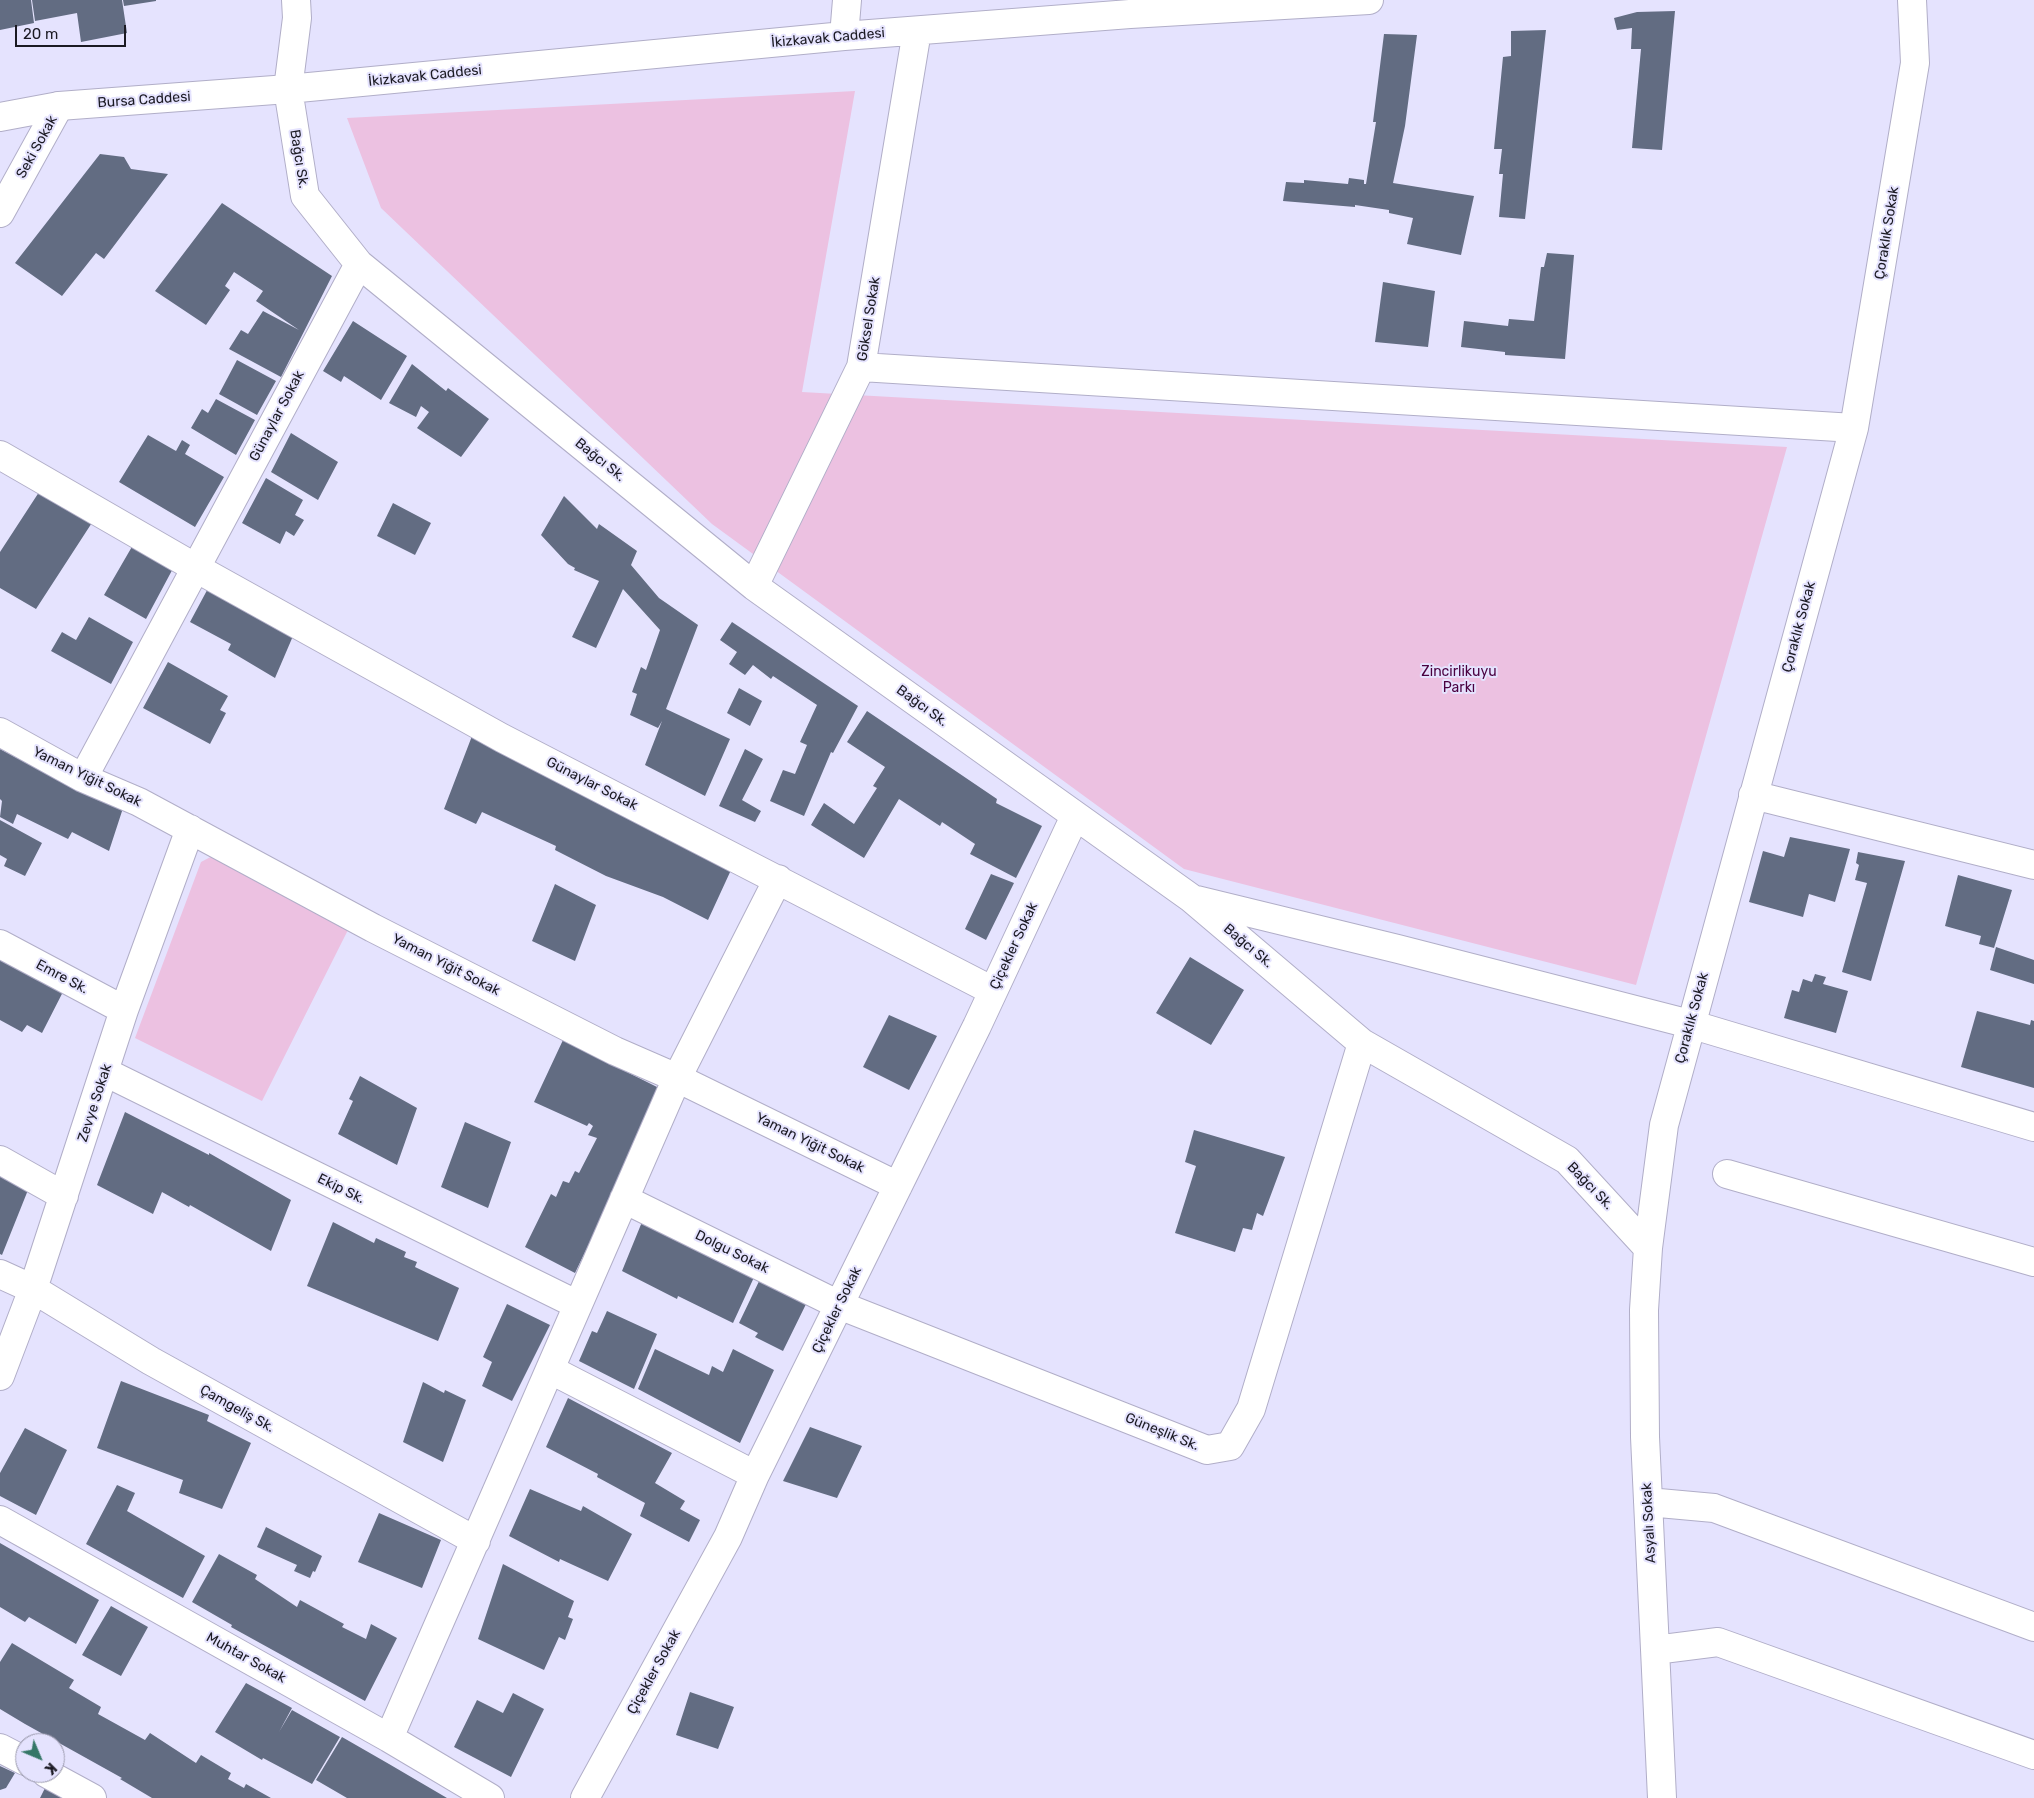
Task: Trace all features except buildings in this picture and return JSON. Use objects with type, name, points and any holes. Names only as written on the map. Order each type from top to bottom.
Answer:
[{"type":"street","points":[[297,9],[318,0]]},
{"type":"street","points":[[844,36],[847,0]]},
{"type":"street","name":"İkizkavak Caddesi","points":[[288,89],[844,36],[917,31],[1131,7],[1369,0]]},
{"type":"street","name":"Çoraklık Sokak","points":[[1648,1248],[1664,1125],[1854,428],[1915,63],[1912,0]]},
{"type":"street","name":"Bağcı Sk.","points":[[297,9],[288,89],[305,196],[359,264],[754,586],[1191,898],[1362,1043],[1566,1160],[1648,1248]]},
{"type":"street","name":"Göksel Sokak","points":[[754,586],[862,367],[917,31]]},
{"type":"street","name":"Bursa Caddesi","points":[[0,117],[59,106],[288,89]]},
{"type":"street","name":"Seki Sokak","points":[[0,213],[59,106]]},
{"type":"street","name":"Günaylar Sokak","points":[[83,778],[359,264]]},
{"type":"street","points":[[862,367],[1854,428]]},
{"type":"street","name":"Günaylar Sokak","points":[[0,455],[196,568],[502,738],[993,991]]},
{"type":"street","name":"Yaman Yiğit Sokak","points":[[0,732],[83,778],[140,802],[390,937],[615,1051],[677,1078],[898,1186]]},
{"type":"street","points":[[1753,795],[2034,865]]},
{"type":"street","name":"Çiçekler Sokak","points":[[585,1798],[728,1537],[755,1475],[993,991],[1075,816]]},
{"type":"street","name":"Zevye Sokak","points":[[0,1376],[33,1290],[124,1010],[190,829]]},
{"type":"street","points":[[389,1738],[677,1078],[778,879]]},
{"type":"street","points":[[1191,898],[1398,948],[1690,1024],[2034,1127]]},
{"type":"street","name":"Emre Sk.","points":[[0,944],[124,1010]]},
{"type":"street","name":"Güneşlik Sk.","points":[[839,1305],[1206,1450],[1230,1446],[1250,1409],[1362,1043]]},
{"type":"street","name":"Ekip Sk.","points":[[105,1072],[578,1305]]},
{"type":"street","points":[[0,1160],[64,1196]]},
{"type":"street","points":[[1728,1174],[2034,1262]]},
{"type":"street","name":"Dolgu Sokak","points":[[624,1199],[839,1305]]},
{"type":"street","name":"Asyalı Sokak","points":[[1648,1248],[1644,1310],[1648,1502],[1662,1798]]},
{"type":"street","name":"Çamgeliş Sk.","points":[[0,1274],[33,1290],[151,1361],[476,1541]]},
{"type":"street","points":[[551,1370],[755,1475]]},
{"type":"street","points":[[1648,1502],[1714,1508],[2034,1627]]},
{"type":"street","name":"Muhtar Sokak","points":[[0,1520],[389,1738],[490,1798]]},
{"type":"street","points":[[1655,1650],[1718,1642],[2034,1755]]},
{"type":"street","points":[[0,1748],[15,1756]]},
{"type":"street","points":[[64,1783],[92,1798]]},
{"type":"green space","name":"Zincirlikuyu Parkı","points":[[855,91],[802,392],[1787,447],[1636,985],[1184,869],[712,524],[381,208],[347,118]]},
{"type":"green space","points":[[220,852],[352,922],[262,1101],[135,1038],[201,862]]}]
